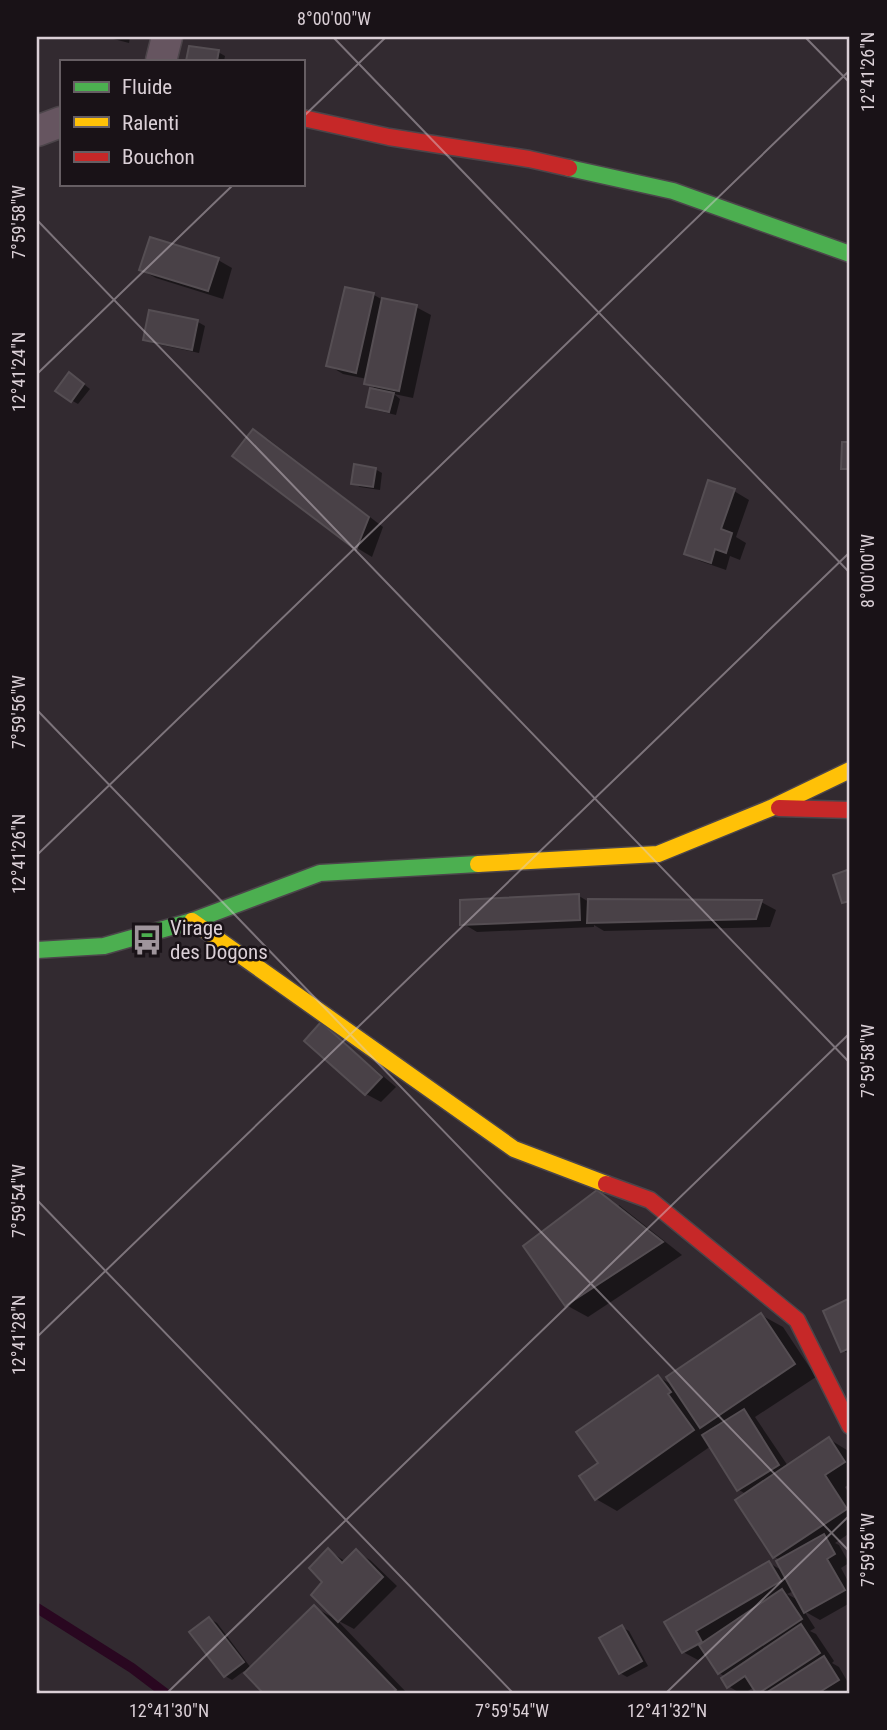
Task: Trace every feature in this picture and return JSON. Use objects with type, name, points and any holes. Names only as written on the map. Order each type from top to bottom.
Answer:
[{"type":"street","points":[[161,60],[167,37]]},
{"type":"street","points":[[304,118],[389,137],[529,159],[673,191],[850,254]]},
{"type":"street","points":[[37,131],[60,122]]},
{"type":"street","points":[[37,950],[104,947],[192,921],[320,873],[658,854],[771,808],[850,770]]},
{"type":"street","points":[[771,808],[850,810]]},
{"type":"street","points":[[192,921],[513,1149],[650,1200],[797,1320],[850,1426]]},
{"type":"building","points":[[189,46],[219,50],[217,60],[186,60]]},
{"type":"building","points":[[150,237],[219,258],[208,291],[139,270]]},
{"type":"building","points":[[345,287],[374,293],[356,373],[326,366]]},
{"type":"building","points":[[382,298],[417,305],[399,391],[364,384]]},
{"type":"building","points":[[149,310],[198,320],[192,350],[143,340]]},
{"type":"building","points":[[69,372],[84,384],[71,402],[55,391]]},
{"type":"building","points":[[370,388],[394,393],[389,412],[366,407]]},
{"type":"building","points":[[253,429],[369,517],[356,550],[232,456]]},
{"type":"building","points":[[842,442],[850,442],[850,469],[841,469]]},
{"type":"building","points":[[354,464],[376,468],[373,487],[351,484]]},
{"type":"building","points":[[708,480],[735,489],[721,529],[732,533],[726,553],[715,549],[711,563],[684,554]]},
{"type":"building","points":[[850,869],[850,901],[842,903],[833,875]]},
{"type":"building","points":[[579,894],[580,920],[460,925],[460,900]]},
{"type":"building","points":[[588,899],[762,900],[756,919],[587,923]]},
{"type":"building","points":[[321,1022],[382,1077],[365,1095],[304,1041]]},
{"type":"building","points":[[597,1190],[663,1242],[565,1306],[523,1246]]},
{"type":"building","points":[[850,1298],[850,1348],[841,1352],[823,1311]]},
{"type":"building","points":[[761,1313],[795,1364],[700,1428],[666,1377]]},
{"type":"building","points":[[658,1375],[694,1430],[595,1500],[579,1476],[598,1463],[576,1432]]},
{"type":"building","points":[[744,1409],[779,1465],[737,1491],[702,1435]]},
{"type":"building","points":[[829,1437],[845,1462],[825,1475],[847,1509],[773,1558],[735,1500]]},
{"type":"building","points":[[824,1534],[835,1554],[827,1559],[845,1590],[804,1613],[776,1561]]},
{"type":"building","points":[[328,1548],[342,1563],[356,1549],[383,1577],[338,1622],[311,1595],[322,1582],[309,1568]]},
{"type":"building","points":[[769,1561],[781,1581],[696,1631],[702,1642],[682,1653],[664,1622]]},
{"type":"building","points":[[782,1589],[802,1619],[718,1674],[699,1645]]},
{"type":"building","points":[[314,1605],[396,1690],[392,1693],[263,1693],[244,1673]]},
{"type":"building","points":[[209,1617],[244,1662],[224,1677],[189,1632]]},
{"type":"building","points":[[801,1624],[820,1653],[759,1693],[756,1693],[745,1676],[727,1688],[721,1678]]},
{"type":"building","points":[[622,1625],[642,1661],[619,1674],[599,1638]]},
{"type":"building","points":[[824,1656],[839,1680],[818,1693],[766,1693]]},
{"type":"waterway","points":[[37,1608],[132,1668],[165,1693]]},
{"type":"traffic: fast","points":[[569,168],[673,191],[850,254]]},
{"type":"traffic: fast","points":[[37,950],[104,946],[192,921],[320,873],[478,864]]},
{"type":"traffic: slow","points":[[478,864],[658,854],[771,808],[850,770]]},
{"type":"traffic: slow","points":[[192,921],[514,1149],[606,1184]]},
{"type":"traffic: jam","points":[[304,118],[389,137],[569,168]]},
{"type":"traffic: jam","points":[[779,808],[850,810]]},
{"type":"traffic: jam","points":[[606,1184],[650,1200],[797,1320],[850,1426]]},
{"type":"place","name":"Virage des Dogons","points":[[147,940]]}]
